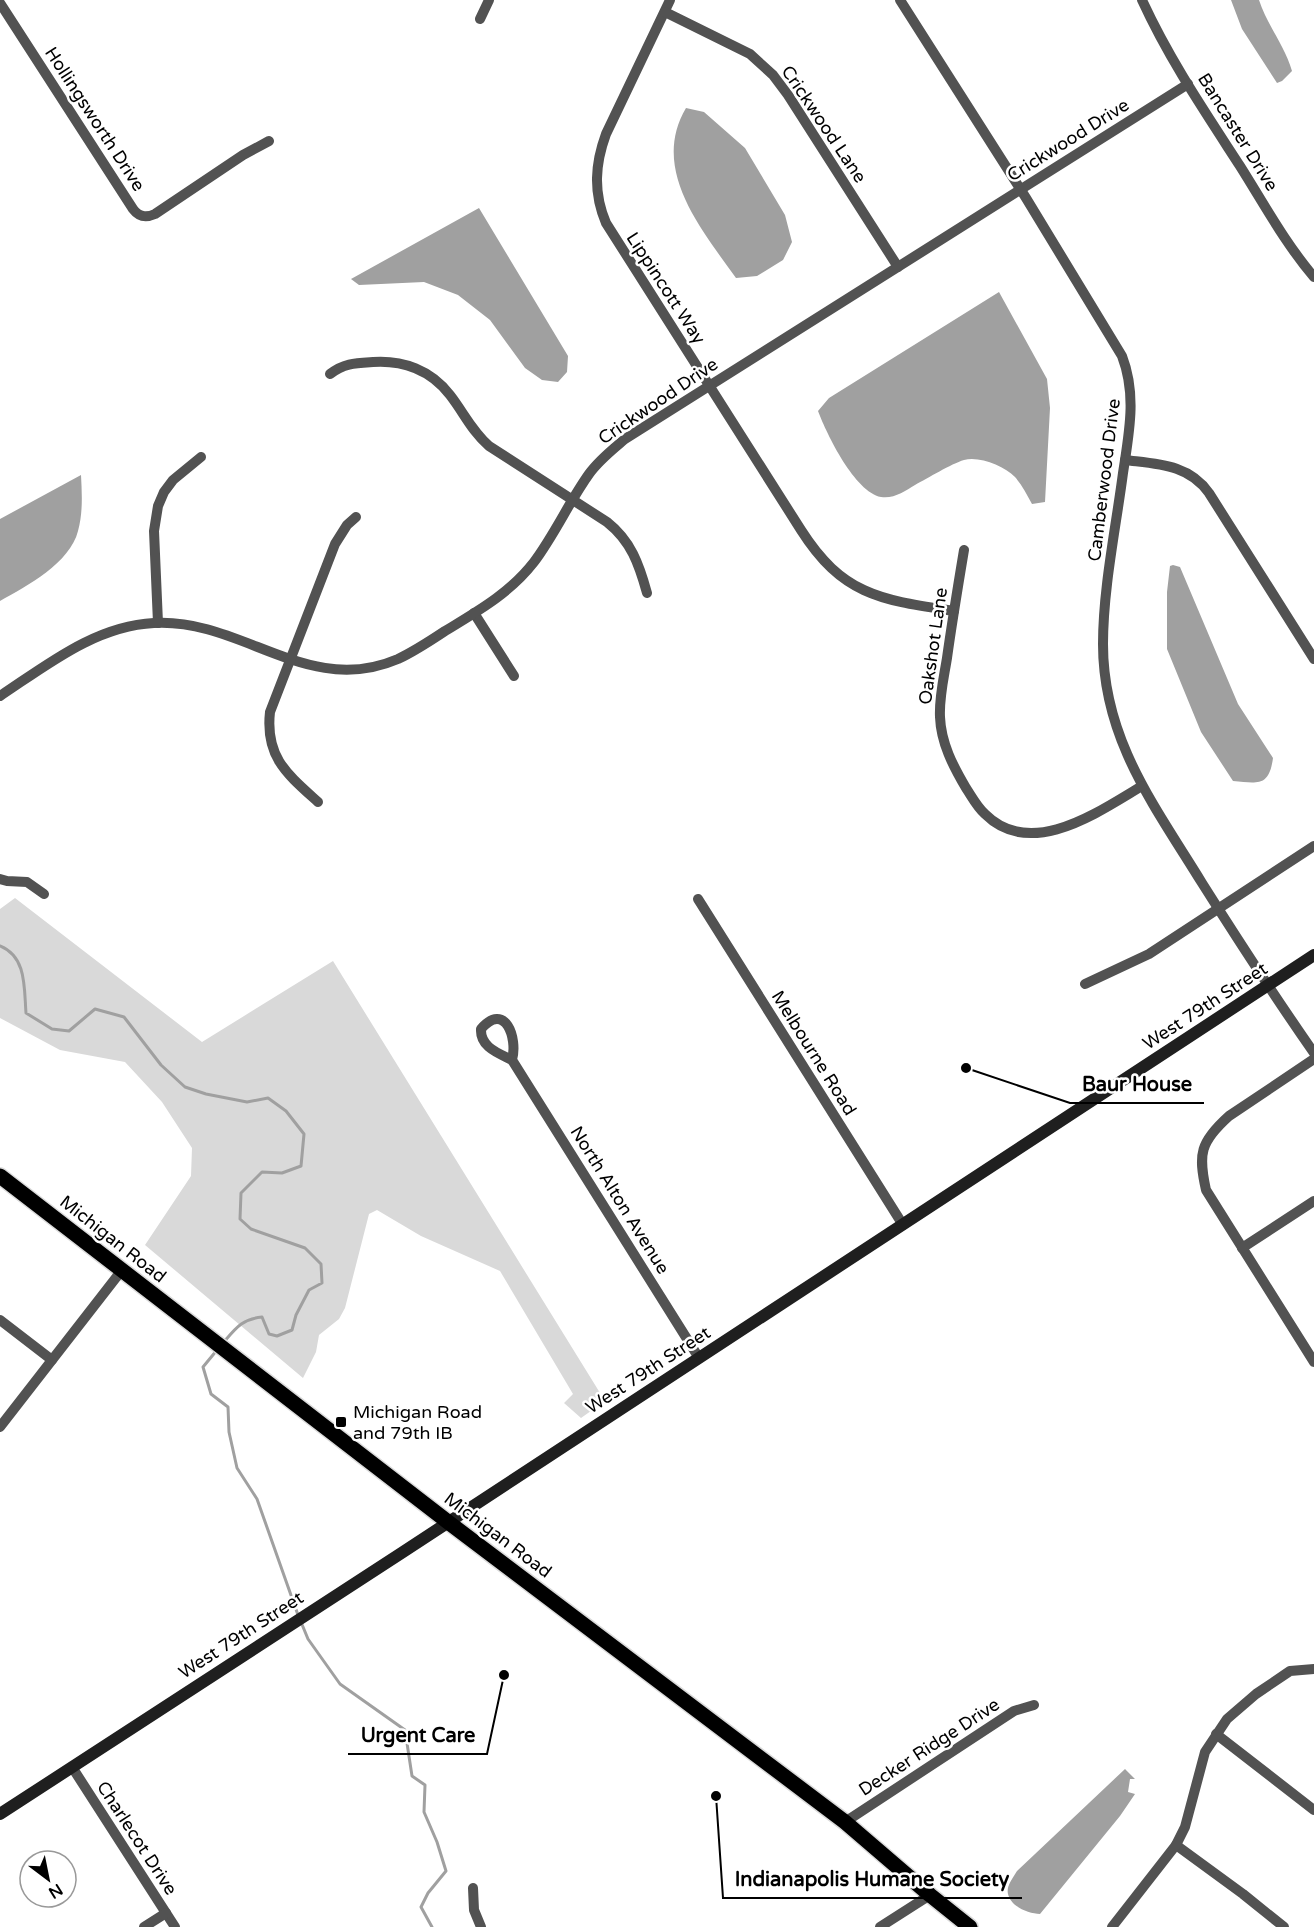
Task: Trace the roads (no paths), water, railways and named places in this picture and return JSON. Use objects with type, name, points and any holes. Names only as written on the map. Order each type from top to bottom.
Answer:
[{"type":"main road","name":"West 79th Street","points":[[0,1814],[1314,955]]},
{"type":"main road","name":"Michigan Road","points":[[0,1176],[448,1522],[845,1822],[970,1927]]},
{"type":"street","points":[[480,19],[489,0]]},
{"type":"street","name":"Lippincott Way","points":[[670,0],[603,141],[597,166],[597,195],[612,234],[811,546],[830,568],[854,585],[880,598],[954,611]]},
{"type":"street","name":"Camberwood Drive","points":[[900,0],[1114,341],[1125,364],[1131,402],[1106,602],[1103,644],[1111,710],[1121,741],[1142,786],[1267,987],[1314,1053]]},
{"type":"street","name":"Bancaster Drive","points":[[1142,0],[1161,39],[1188,84],[1288,242],[1314,277]]},
{"type":"street","name":"Hollingsworth Drive","points":[[0,3],[133,209],[141,216],[147,217],[155,214],[243,155],[269,141]]},
{"type":"street","name":"Crickwood Lane","points":[[665,12],[750,54],[773,75],[898,267]]},
{"type":"street","name":"Crickwood Drive","points":[[0,696],[70,650],[91,640],[122,629],[158,623],[179,624],[219,632],[291,660],[316,667],[345,670],[386,664],[408,654],[504,593],[522,576],[536,559],[598,462],[618,444],[1188,84]]},
{"type":"street","points":[[330,374],[343,366],[357,362],[389,362],[417,368],[428,374],[442,386],[472,430],[489,446],[607,522],[623,537],[638,562],[646,593]]},
{"type":"street","points":[[158,623],[154,531],[158,506],[172,480],[201,457]]},
{"type":"street","points":[[1125,460],[1175,467],[1191,474],[1204,485],[1314,659]]},
{"type":"street","points":[[318,802],[287,774],[276,758],[271,743],[270,712],[335,544],[347,525],[356,517]]},
{"type":"street","name":"Oakshot Lane","points":[[964,550],[940,716],[941,729],[952,765],[976,804],[998,825],[1014,831],[1023,833],[1053,830],[1086,819],[1142,786]]},
{"type":"street","points":[[474,613],[514,676]]},
{"type":"street","points":[[1085,984],[1149,954],[1314,846]]},
{"type":"street","points":[[0,879],[27,882],[44,894]]},
{"type":"street","name":"Melbourne Road","points":[[698,899],[903,1225]]},
{"type":"street","points":[[1314,1059],[1228,1116],[1212,1133],[1202,1155],[1201,1167],[1206,1190],[1314,1362]]},
{"type":"street","name":"North Alton Avenue","points":[[512,1060],[699,1358]]},
{"type":"street","points":[[1242,1248],[1314,1201]]},
{"type":"street","points":[[0,1427],[122,1270]]},
{"type":"street","points":[[0,1320],[52,1360]]},
{"type":"street","points":[[1112,1927],[1176,1845],[1185,1827],[1205,1752],[1227,1719],[1256,1694],[1290,1671],[1314,1669]]},
{"type":"street","name":"Decker Ridge Drive","points":[[845,1822],[1014,1711],[1034,1705]]},
{"type":"street","points":[[1216,1734],[1314,1810]]},
{"type":"street","name":"Charlecot Drive","points":[[72,1767],[175,1927]]},
{"type":"street","points":[[1176,1845],[1284,1927]]},
{"type":"street","points":[[473,1888],[474,1910],[481,1927]]},
{"type":"street","points":[[880,1927],[930,1895]]},
{"type":"street","points":[[144,1927],[166,1913]]},
{"type":"waterway","points":[[0,946],[9,951],[20,965],[26,1013],[52,1029],[69,1031],[95,1009],[124,1017],[161,1065],[185,1087],[206,1094],[247,1102],[268,1098],[286,1111],[304,1134],[301,1166],[282,1173],[262,1172],[241,1193],[240,1219],[251,1229],[305,1248],[321,1264],[322,1283],[309,1290],[296,1315],[292,1330],[277,1336],[269,1334],[262,1317],[255,1318],[240,1325],[223,1343]]},
{"type":"waterway","points":[[217,1350],[203,1367],[211,1394],[228,1407],[229,1432],[237,1468],[257,1499],[298,1615]]},
{"type":"waterway","points":[[301,1622],[308,1639],[340,1684],[405,1730],[412,1776],[425,1785],[424,1812],[446,1871],[428,1893],[421,1907],[432,1927]]},
{"type":"place","name":"Baur House","points":[[966,1068]]},
{"type":"place","name":"Michigan Road and 79th IB","points":[[341,1422]]},
{"type":"place","name":"Urgent Care","points":[[504,1675]]},
{"type":"place","name":"Indianapolis Humane Society","points":[[716,1796]]}]
